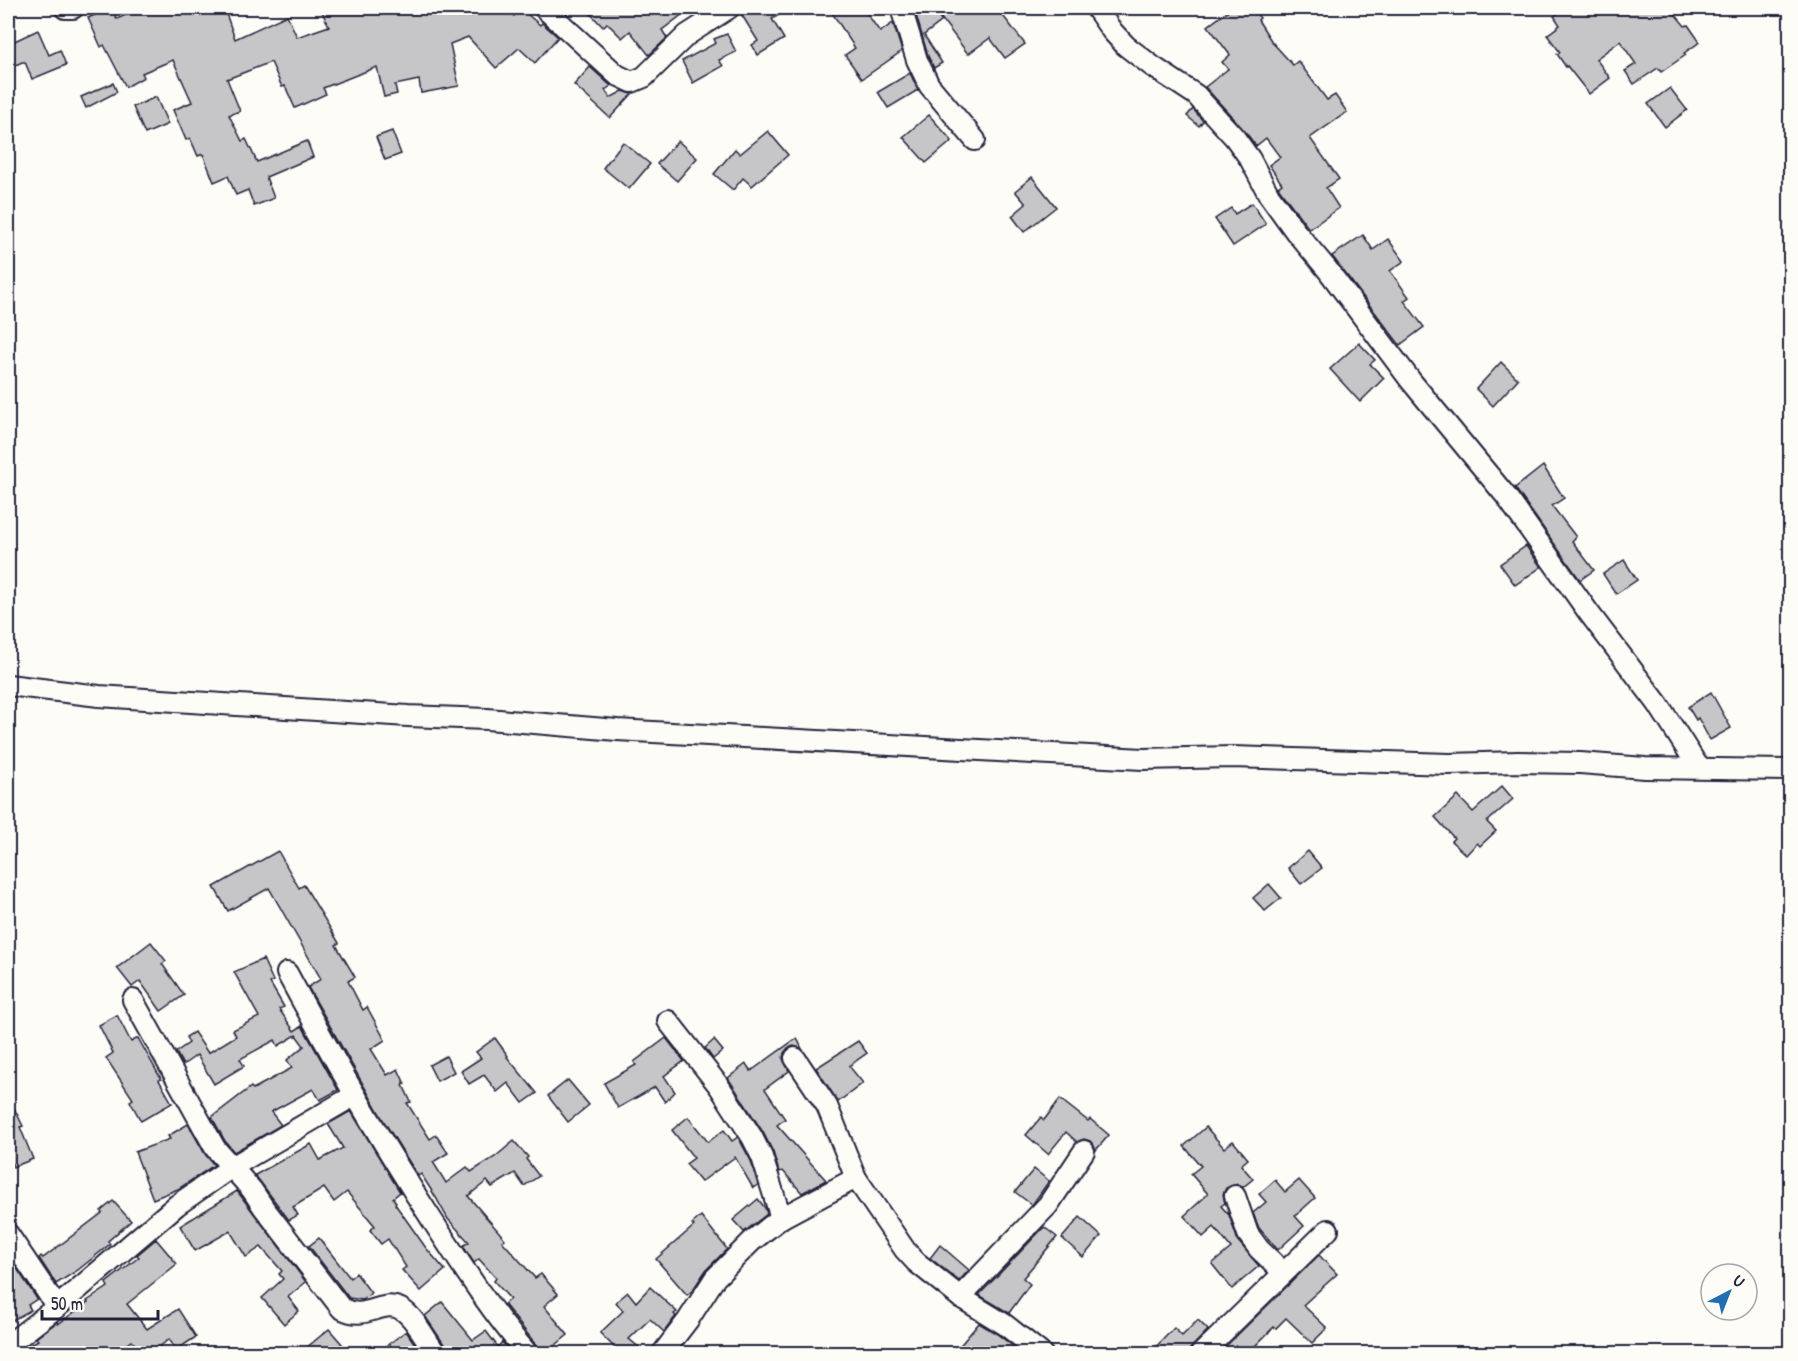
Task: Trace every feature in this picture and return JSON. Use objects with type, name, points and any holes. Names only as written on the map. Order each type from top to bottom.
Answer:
[{"type":"street","points":[[65,8],[73,8]]},
{"type":"street","points":[[544,8],[609,68],[624,80],[632,82],[644,77],[687,35],[729,8]]},
{"type":"street","points":[[901,8],[917,60],[929,85],[975,140]]},
{"type":"street","points":[[1096,8],[1126,46],[1196,95],[1234,138],[1250,159],[1269,195],[1295,231],[1327,268],[1411,381],[1506,496],[1588,613],[1658,704],[1699,768]]},
{"type":"street","points":[[8,685],[99,696],[487,719],[617,730],[1143,759],[1233,758],[1449,764],[1518,762],[1645,768],[1791,770]]},
{"type":"street","points":[[287,973],[331,1055],[411,1188],[451,1249],[528,1353]]},
{"type":"street","points":[[133,1000],[215,1148],[252,1190],[341,1308],[361,1314],[388,1305],[402,1309],[410,1316],[436,1353]]},
{"type":"street","points":[[668,1021],[719,1086],[758,1148],[781,1218]]},
{"type":"street","points":[[795,1058],[827,1106],[856,1178],[905,1250],[923,1268],[960,1297],[1004,1324],[1042,1353]]},
{"type":"street","points":[[8,1344],[57,1307],[177,1205],[232,1167],[355,1095]]},
{"type":"street","points":[[960,1297],[1048,1205],[1084,1151]]},
{"type":"street","points":[[662,1353],[688,1320],[715,1278],[752,1241],[781,1218],[856,1178]]},
{"type":"street","points":[[1235,1196],[1248,1234],[1259,1249],[1284,1272]]},
{"type":"street","points":[[1201,1353],[1328,1230]]},
{"type":"street","points":[[8,1234],[57,1307]]},
{"type":"building","points":[[111,8],[117,19],[141,8],[224,8],[235,39],[287,15],[297,37],[329,26],[320,8],[508,8],[514,16],[520,8],[558,37],[535,63],[519,48],[496,68],[468,37],[450,44],[459,86],[421,93],[419,80],[395,85],[397,94],[384,97],[377,67],[323,88],[326,94],[295,108],[285,86],[282,87],[271,62],[227,79],[240,111],[229,115],[242,141],[246,139],[257,162],[307,141],[313,157],[266,177],[274,198],[254,206],[248,190],[236,195],[228,176],[214,182],[203,154],[198,156],[190,138],[186,140],[173,110],[192,102],[173,60],[142,73],[144,77],[126,87],[104,45],[101,47],[88,18]]},
{"type":"building","points":[[585,8],[691,8],[662,30],[667,38],[649,55],[630,31],[622,38],[607,23],[603,27]]},
{"type":"building","points":[[741,8],[791,8],[772,19],[784,39],[758,55],[752,45],[758,41],[740,12]]},
{"type":"building","points":[[829,8],[863,8],[880,32],[893,23],[902,51],[862,79],[845,55],[855,48]]},
{"type":"building","points":[[914,8],[932,8],[942,21],[924,35],[942,63],[934,68],[928,56]]},
{"type":"building","points":[[946,8],[997,8],[1025,44],[1005,58],[990,38],[968,54],[938,14]]},
{"type":"building","points":[[1232,8],[1252,8],[1260,18],[1258,20],[1272,42],[1293,65],[1298,61],[1327,100],[1335,95],[1347,112],[1310,138],[1339,179],[1326,188],[1339,208],[1309,229],[1278,187],[1282,184],[1269,165],[1280,157],[1266,138],[1256,146],[1205,87],[1228,69],[1222,62],[1230,55],[1208,26]]},
{"type":"building","points":[[1556,8],[1670,8],[1685,26],[1688,25],[1700,42],[1661,72],[1658,68],[1634,84],[1625,71],[1636,64],[1620,41],[1596,59],[1610,78],[1589,94],[1566,67],[1557,54],[1560,52],[1547,35],[1560,25],[1554,16],[1560,12]]},
{"type":"building","points":[[38,30],[49,55],[60,50],[66,65],[32,79],[25,62],[8,69],[8,44]]},
{"type":"building","points":[[727,34],[736,52],[719,60],[723,66],[693,83],[682,61],[716,43],[714,39]]},
{"type":"building","points":[[590,67],[611,86],[605,90],[610,98],[623,91],[632,94],[610,118],[574,85]]},
{"type":"building","points":[[910,73],[918,90],[888,108],[878,92]]},
{"type":"building","points":[[113,83],[117,92],[86,108],[81,97]]},
{"type":"building","points":[[1670,88],[1687,110],[1665,127],[1648,104]]},
{"type":"building","points":[[156,97],[168,124],[145,134],[133,107]]},
{"type":"building","points":[[1193,109],[1203,121],[1199,126],[1187,116]]},
{"type":"building","points":[[929,115],[952,141],[926,163],[903,137]]},
{"type":"building","points":[[392,131],[401,154],[385,160],[376,137]]},
{"type":"building","points":[[768,131],[788,155],[752,186],[743,178],[733,190],[714,174],[735,149],[740,154]]},
{"type":"building","points":[[678,141],[697,158],[677,181],[657,164]]},
{"type":"building","points":[[623,142],[650,164],[629,189],[603,168]]},
{"type":"building","points":[[1032,177],[1056,207],[1024,232],[1012,216],[1026,204],[1015,191]]},
{"type":"building","points":[[1252,203],[1266,224],[1233,246],[1215,219],[1231,208],[1235,214]]},
{"type":"building","points":[[1363,235],[1373,250],[1388,239],[1404,261],[1390,271],[1409,297],[1404,301],[1424,327],[1400,345],[1332,256]]},
{"type":"building","points":[[1359,343],[1375,360],[1370,364],[1384,378],[1360,402],[1330,369]]},
{"type":"building","points":[[1501,362],[1518,379],[1493,406],[1476,389]]},
{"type":"building","points":[[1543,466],[1564,498],[1552,506],[1576,537],[1572,541],[1594,570],[1580,580],[1515,488]]},
{"type":"building","points":[[1526,546],[1541,567],[1515,585],[1500,564]]},
{"type":"building","points":[[1624,560],[1637,580],[1616,594],[1603,574]]},
{"type":"building","points":[[1711,692],[1731,728],[1710,740],[1698,718],[1696,720],[1688,707]]},
{"type":"building","points":[[1502,786],[1513,799],[1487,822],[1496,831],[1480,846],[1477,843],[1466,855],[1451,841],[1454,838],[1435,817],[1458,796],[1473,812]]},
{"type":"building","points":[[278,851],[299,888],[304,885],[339,943],[336,945],[355,977],[348,981],[363,1010],[367,1007],[385,1040],[371,1049],[387,1075],[398,1069],[411,1102],[407,1103],[430,1139],[436,1135],[448,1153],[433,1162],[446,1183],[467,1167],[471,1172],[495,1157],[514,1141],[528,1157],[526,1159],[539,1176],[524,1186],[515,1173],[492,1187],[487,1181],[468,1196],[505,1239],[502,1241],[535,1278],[541,1274],[558,1294],[544,1306],[568,1335],[546,1353],[540,1353],[504,1304],[510,1299],[494,1281],[496,1278],[479,1259],[474,1263],[463,1246],[469,1242],[448,1219],[421,1174],[418,1176],[385,1123],[308,987],[321,979],[269,888],[228,911],[214,887]]},
{"type":"building","points":[[1308,851],[1322,868],[1301,884],[1288,868]]},
{"type":"building","points":[[1269,884],[1281,898],[1265,911],[1253,898]]},
{"type":"building","points":[[151,942],[166,961],[162,964],[184,995],[161,1011],[140,981],[132,987],[117,968]]},
{"type":"building","points":[[263,959],[273,981],[270,983],[284,1007],[279,1009],[294,1031],[302,1026],[338,1090],[320,1100],[313,1089],[271,1112],[281,1125],[234,1152],[212,1117],[251,1087],[253,1089],[292,1068],[287,1060],[304,1046],[296,1035],[278,1046],[275,1040],[240,1059],[244,1066],[214,1084],[197,1055],[183,1065],[176,1052],[189,1043],[186,1037],[194,1032],[208,1053],[236,1036],[233,1030],[259,1017],[234,972]]},
{"type":"building","points":[[117,1015],[131,1042],[138,1038],[172,1103],[141,1121],[130,1101],[133,1099],[106,1058],[113,1053],[99,1025]]},
{"type":"building","points":[[495,1038],[507,1057],[537,1093],[523,1103],[508,1083],[497,1092],[484,1075],[469,1084],[461,1071],[481,1058],[476,1052]]},
{"type":"building","points":[[666,1038],[684,1061],[664,1076],[675,1092],[665,1102],[655,1087],[618,1108],[604,1083],[636,1065],[634,1062]]},
{"type":"building","points":[[797,1038],[802,1049],[794,1046],[788,1048],[784,1053],[783,1059],[789,1071],[765,1089],[785,1119],[777,1125],[826,1180],[802,1193],[783,1171],[779,1172],[773,1152],[763,1132],[728,1078],[746,1064],[751,1071]]},
{"type":"building","points":[[714,1040],[723,1051],[713,1059],[705,1048]]},
{"type":"building","points":[[858,1041],[867,1053],[849,1066],[863,1083],[838,1102],[816,1068]]},
{"type":"building","points":[[446,1056],[454,1072],[437,1081],[429,1065]]},
{"type":"building","points":[[568,1080],[589,1105],[568,1122],[548,1096]]},
{"type":"building","points":[[8,1096],[23,1126],[20,1127],[33,1159],[13,1167],[8,1153]]},
{"type":"building","points":[[1060,1099],[1109,1135],[1096,1150],[1090,1141],[1084,1139],[1077,1142],[1066,1132],[1048,1154],[1026,1135],[1041,1117],[1044,1120]]},
{"type":"building","points":[[351,1111],[400,1192],[393,1198],[395,1204],[426,1248],[445,1270],[421,1291],[402,1270],[406,1267],[388,1239],[381,1244],[370,1230],[375,1226],[347,1192],[334,1202],[324,1188],[293,1207],[298,1215],[289,1220],[255,1175],[311,1144],[320,1160],[343,1148],[328,1124]]},
{"type":"building","points":[[688,1117],[708,1142],[724,1130],[732,1141],[738,1137],[751,1161],[758,1185],[753,1188],[735,1157],[701,1182],[686,1164],[694,1158],[672,1130]]},
{"type":"building","points":[[188,1124],[214,1165],[178,1189],[153,1199],[135,1152],[170,1139],[168,1136]]},
{"type":"building","points":[[1206,1127],[1224,1148],[1233,1141],[1248,1159],[1241,1165],[1253,1179],[1243,1187],[1237,1184],[1226,1188],[1223,1194],[1225,1203],[1221,1206],[1229,1215],[1238,1241],[1259,1266],[1232,1289],[1212,1264],[1231,1248],[1214,1227],[1203,1237],[1184,1216],[1208,1194],[1191,1174],[1201,1166],[1184,1146]]},
{"type":"building","points":[[1034,1169],[1049,1181],[1032,1205],[1015,1192]]},
{"type":"building","points":[[1275,1180],[1285,1192],[1299,1180],[1315,1198],[1295,1216],[1304,1226],[1278,1250],[1259,1228],[1253,1213],[1266,1202],[1259,1194]]},
{"type":"building","points":[[237,1191],[306,1282],[288,1297],[299,1311],[284,1324],[262,1298],[283,1279],[279,1274],[282,1271],[261,1247],[246,1257],[230,1231],[195,1251],[180,1226]]},
{"type":"building","points":[[758,1199],[767,1214],[744,1232],[733,1220]]},
{"type":"building","points":[[113,1201],[131,1221],[108,1241],[110,1244],[78,1270],[56,1284],[39,1258],[41,1256],[43,1258],[102,1213],[101,1211]]},
{"type":"building","points":[[701,1216],[727,1249],[706,1270],[687,1295],[656,1259],[694,1226],[692,1224]]},
{"type":"building","points":[[1080,1217],[1101,1236],[1083,1257],[1062,1238]]},
{"type":"building","points":[[1044,1227],[1057,1237],[1023,1278],[1030,1284],[1009,1313],[979,1295]]},
{"type":"building","points":[[319,1238],[350,1278],[356,1273],[371,1293],[363,1300],[349,1298],[309,1246]]},
{"type":"building","points":[[156,1239],[177,1264],[127,1304],[147,1329],[178,1309],[196,1337],[176,1350],[169,1339],[152,1353],[143,1353],[132,1341],[115,1353],[87,1353],[81,1345],[69,1353],[17,1353],[38,1340],[36,1338],[57,1322],[58,1324],[108,1287],[106,1283],[139,1257],[137,1255]]},
{"type":"building","points":[[940,1245],[969,1270],[959,1281],[930,1258]]},
{"type":"building","points":[[8,1255],[37,1299],[28,1305],[31,1310],[11,1321],[8,1315]]},
{"type":"building","points":[[1319,1255],[1337,1274],[1303,1305],[1327,1328],[1312,1343],[1286,1318],[1248,1353],[1233,1353],[1226,1346]]},
{"type":"building","points":[[650,1287],[677,1312],[674,1314],[676,1316],[664,1332],[650,1319],[629,1339],[646,1353],[620,1353],[600,1333],[623,1311],[616,1302],[628,1292],[636,1302]]},
{"type":"building","points":[[442,1302],[473,1340],[486,1331],[498,1347],[502,1342],[512,1353],[448,1353],[425,1316]]},
{"type":"building","points":[[1198,1320],[1208,1330],[1186,1353],[1150,1353],[1174,1328],[1182,1336]]},
{"type":"building","points":[[979,1323],[1022,1353],[964,1353],[958,1348]]},
{"type":"building","points":[[329,1329],[342,1344],[331,1353],[300,1353]]},
{"type":"building","points":[[406,1331],[421,1353],[377,1353]]}]
